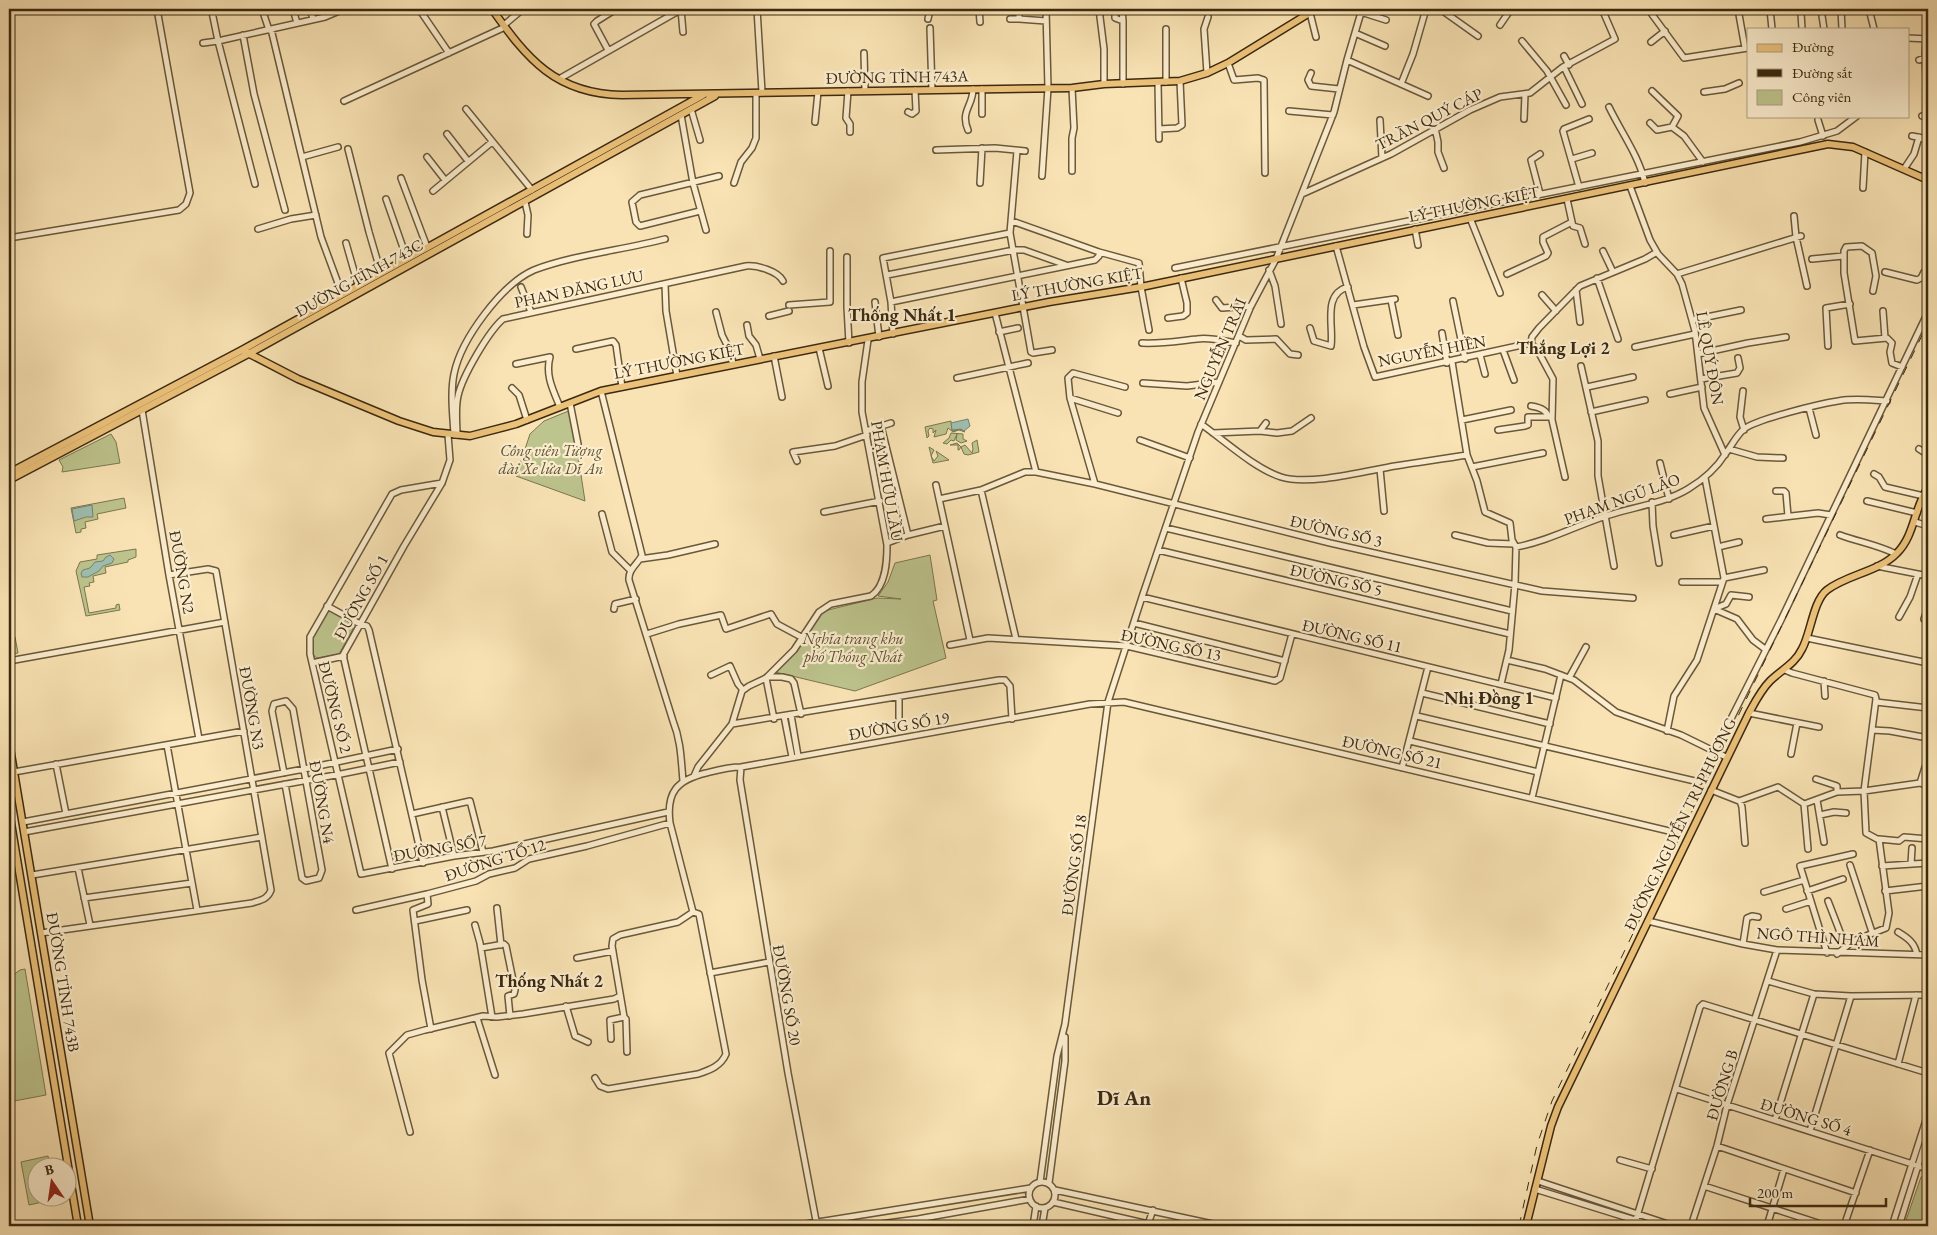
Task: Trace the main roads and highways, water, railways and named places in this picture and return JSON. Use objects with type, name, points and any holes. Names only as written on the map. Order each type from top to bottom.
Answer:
[{"type":"main road","name":"ĐƯỜNG TỈNH 743A","points":[[492,9],[530,58],[559,79],[596,94],[622,95],[1072,88],[1104,84],[1180,81],[1207,73],[1228,63],[1316,9]]},
{"type":"main road","points":[[684,94],[692,106]]},
{"type":"main road","name":"ĐƯỜNG TỈNH 743C","points":[[140,407],[250,354],[525,202],[681,115],[704,94]]},
{"type":"main road","name":"ĐƯỜNG TỈNH 743C","points":[[9,480],[45,458],[427,247],[532,190],[718,94]]},
{"type":"main road","name":"LÝ THƯỜNG KIỆT","points":[[242,350],[298,379],[423,430],[453,435],[482,434],[527,420],[601,391],[774,356],[868,340],[995,313],[1141,287],[1828,144],[1846,145],[1928,180]]},
{"type":"main road","name":"ĐƯỜNG TỈNH 743C","points":[[9,473],[45,458]]},
{"type":"main road","name":"ĐƯỜNG NGUYỄN TRI PHƯƠNG","points":[[1526,1226],[1551,1126],[1558,1107],[1726,757],[1749,713],[1766,685],[1785,670],[1800,654],[1822,594],[1832,587],[1877,566],[1896,554],[1915,522],[1928,488]]},
{"type":"main road","name":"ĐƯỜNG TỈNH 743B","points":[[9,742],[90,1226]]},
{"type":"main road","name":"ĐƯỜNG TỈNH 743B","points":[[9,811],[78,1226]]},
{"type":"railway","points":[[1519,1226],[1537,1145],[1552,1101],[1928,323]]},
{"type":"district","name":"Thống Nhất 1","points":[[902,314]]},
{"type":"district","name":"Thắng Lợi 2","points":[[1563,347]]},
{"type":"district","name":"Nhị Đồng 1","points":[[1489,697]]},
{"type":"district","name":"Thống Nhất 2","points":[[549,980]]},
{"type":"district","name":"Dĩ An","points":[[1124,1097]]},
{"type":"park label","name":"Công viên Tượng đài Xe lửa Dĩ An","points":[[551,459]]},
{"type":"park label","name":"Nghĩa trang khu phố Thống Nhất","points":[[853,647]]}]
